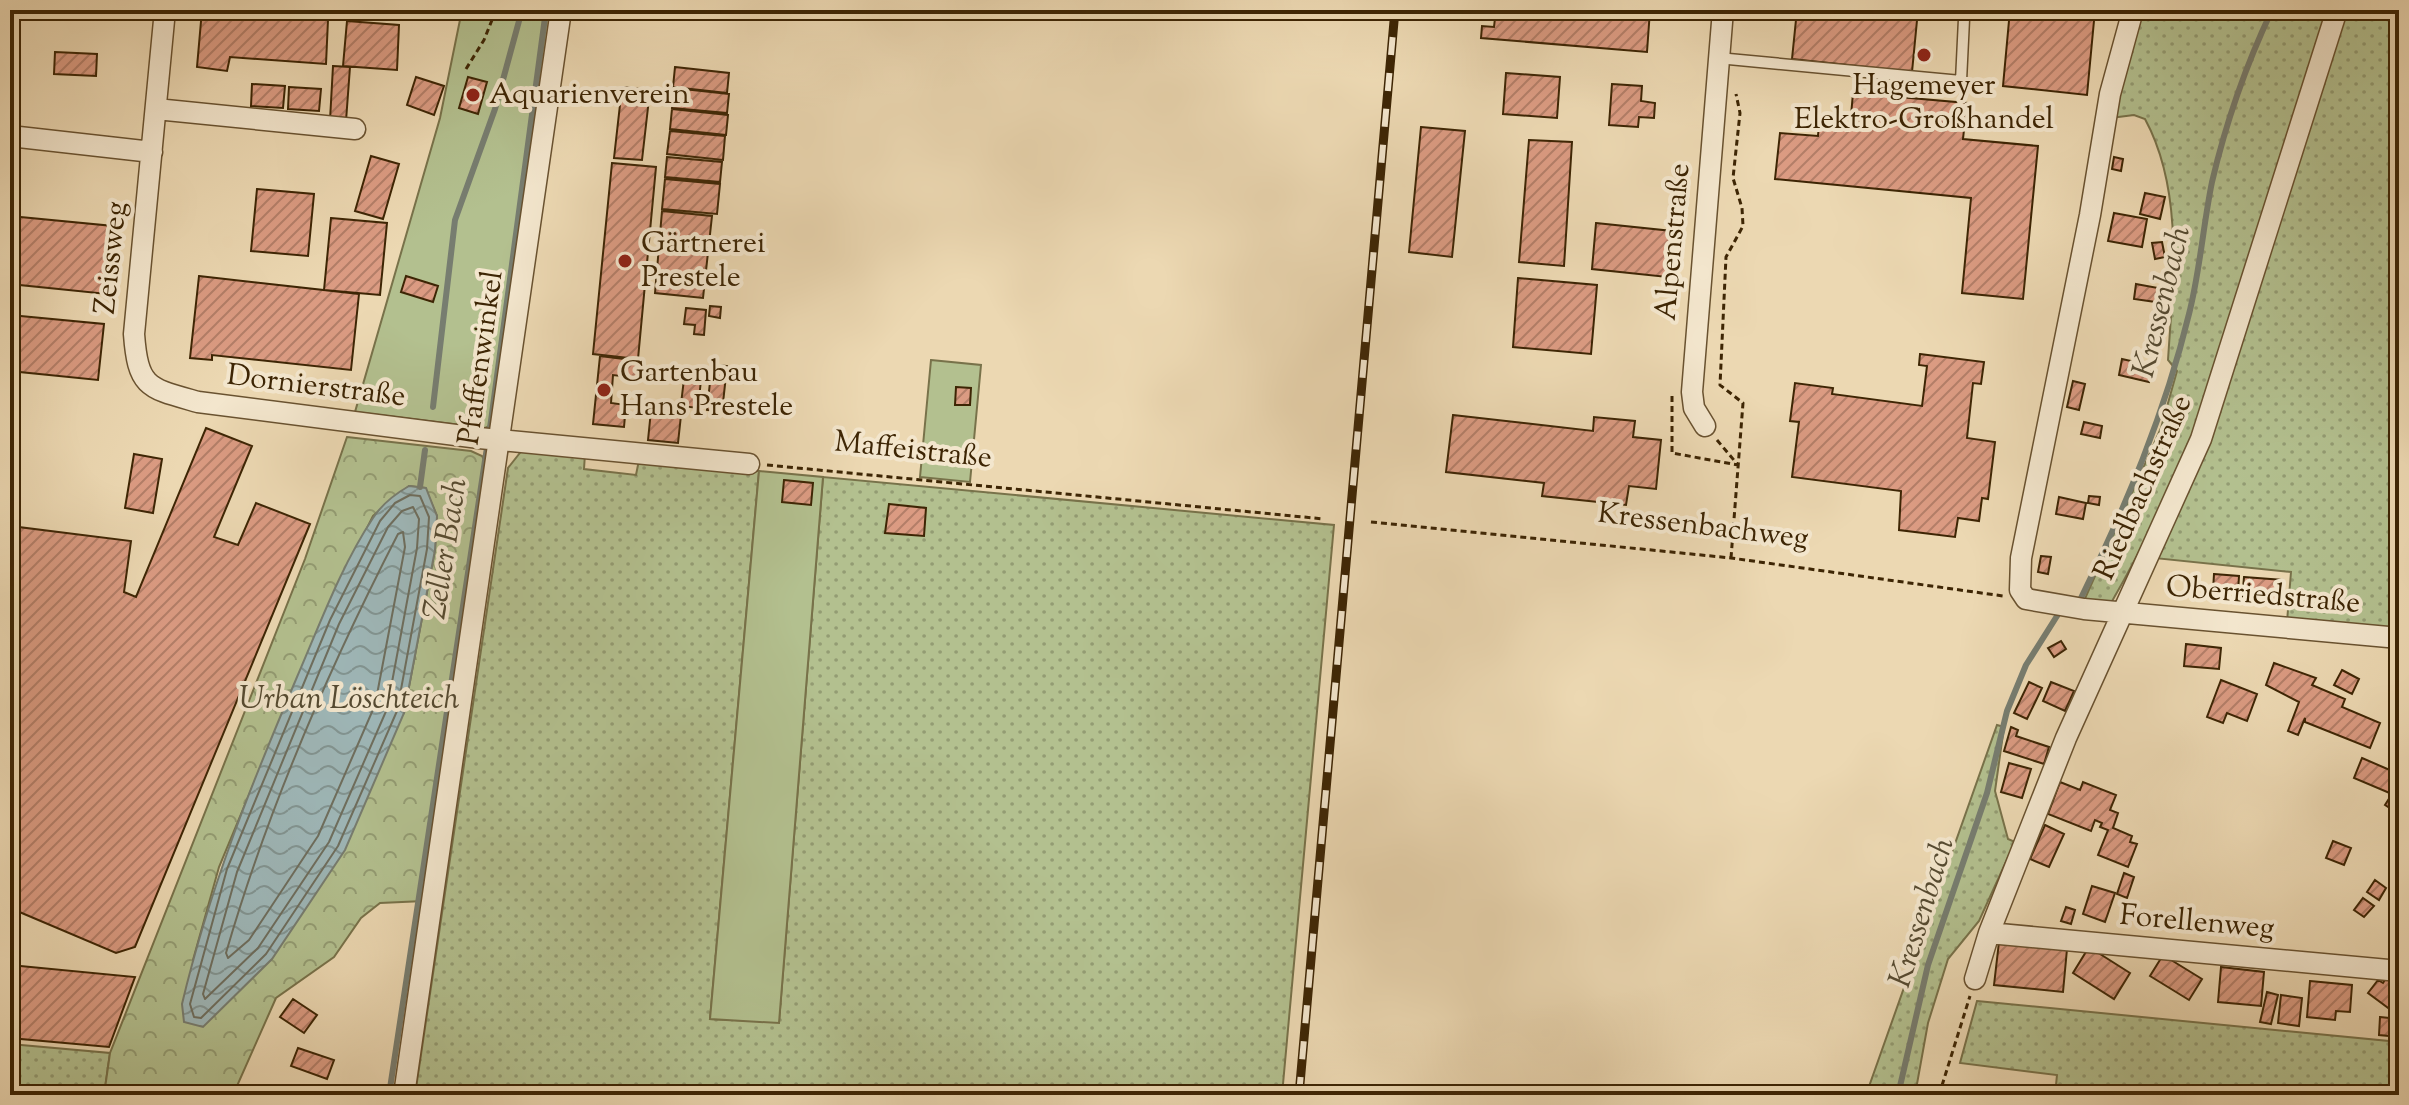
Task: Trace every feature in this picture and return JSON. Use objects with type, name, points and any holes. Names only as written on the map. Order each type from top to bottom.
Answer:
[{"type":"street","name":"Zeissweg","points":[[137,370],[134,334],[165,10]]},
{"type":"street","name":"Pfaffenwinkel","points":[[404,1095],[492,438],[561,10]]},
{"type":"street","name":"Alpenstraße","points":[[1705,426],[1694,408],[1692,392],[1726,58],[1723,10]]},
{"type":"street","points":[[2122,613],[2026,599],[2020,590],[2021,558],[2110,94],[2133,10]]},
{"type":"street","name":"Riedbachstraße","points":[[1975,979],[1989,933],[2066,738],[2214,403],[2337,10]]},
{"type":"street","points":[[156,109],[355,129]]},
{"type":"street","points":[[10,136],[152,152]]},
{"type":"street","name":"Dornierstraße","points":[[137,370],[163,392],[198,402],[492,438]]},
{"type":"street","points":[[492,438],[749,464]]},
{"type":"street","name":"Oberriedstraße","points":[[2122,613],[2399,638]]},
{"type":"street","name":"Forellenweg","points":[[1989,933],[2399,971]]},
{"type":"lane","points":[[1726,58],[1961,81],[1964,19]]},
{"type":"path","points":[[466,69],[484,40],[496,10]]},
{"type":"path","name":"Alpenstraße","points":[[1726,58],[1740,113],[1733,178],[1742,208],[1743,226],[1726,257],[1720,385],[1743,403],[1731,558]]},
{"type":"path","points":[[1705,426],[1738,465]]},
{"type":"path","name":"Maffeistraße","points":[[749,464],[1324,519]]},
{"type":"path","name":"Kressenbachweg","points":[[1371,522],[1731,558],[2026,599]]},
{"type":"path","points":[[1939,1095],[1975,979]]},
{"type":"green space","points":[[462,10],[558,10],[492,425],[485,428],[355,412],[440,118]]},
{"type":"green space","points":[[2138,10],[2329,10],[2236,313],[2181,462],[2111,603],[2083,603],[2161,428],[2177,371],[2168,360],[2173,237],[2166,176],[2145,119],[2134,115],[2110,118]]},
{"type":"green space","points":[[2344,10],[2399,10],[2399,632],[2287,622],[2291,572],[2154,558]]},
{"type":"green space","points":[[931,360],[981,365],[970,482],[920,477]]},
{"type":"green space","points":[[347,437],[471,451],[482,456],[486,463],[424,901],[380,903],[361,918],[334,957],[276,998],[233,1095],[104,1095],[110,1053],[305,559]],"holes":[[[409,486],[425,488],[437,516],[435,550],[404,713],[193,960],[219,867],[323,617],[373,516]]]},
{"type":"green space","points":[[523,449],[585,454],[584,469],[636,475],[639,460],[759,471],[710,1019],[779,1022],[823,477],[1334,525],[1282,1095],[415,1095],[508,468]]},
{"type":"green space","points":[[759,471],[823,477],[779,1023],[710,1019]]},
{"type":"green space","points":[[1997,725],[2004,727],[1995,791],[2008,839],[2015,842],[1979,921],[1948,959],[1928,1023],[1915,1095],[1866,1095]]},
{"type":"green space","points":[[1977,1001],[2399,1042],[2399,1095],[2055,1095],[2057,1075],[1960,1063]]},
{"type":"green space","points":[[10,1044],[110,1053],[104,1095],[10,1095]]},
{"type":"water","name":"Urban Löschteich","points":[[409,486],[426,488],[437,516],[435,550],[404,713],[345,850],[272,959],[203,1027],[184,1022],[182,1004],[205,920],[232,838],[280,717],[361,536],[380,508]]},
{"type":"building","points":[[202,10],[328,20],[326,64],[230,57],[227,71],[197,67]]},
{"type":"building","points":[[1496,10],[1650,10],[1647,52],[1481,38],[1482,26],[1494,27]]},
{"type":"building","points":[[1797,10],[1918,10],[1912,72],[1792,59]]},
{"type":"building","points":[[2010,10],[2095,10],[2087,95],[2003,86]]},
{"type":"building","points":[[347,21],[399,25],[397,70],[343,66]]},
{"type":"building","points":[[55,52],[97,54],[96,76],[54,74]]},
{"type":"building","points":[[333,66],[350,67],[346,121],[330,120]]},
{"type":"building","points":[[675,67],[729,73],[727,93],[673,87]]},
{"type":"building","points":[[1506,73],[1560,77],[1557,118],[1503,114]]},
{"type":"building","points":[[416,77],[444,86],[434,115],[407,105]]},
{"type":"building","name":"Aquarienverein","points":[[468,77],[487,82],[478,114],[459,108]]},
{"type":"building","points":[[252,84],[285,86],[283,108],[251,106]]},
{"type":"building","points":[[1612,84],[1642,86],[1641,101],[1655,103],[1654,118],[1639,117],[1638,127],[1609,125]]},
{"type":"building","points":[[289,87],[321,89],[319,111],[288,109]]},
{"type":"building","points":[[622,87],[650,90],[642,160],[614,158]]},
{"type":"building","points":[[674,88],[729,94],[727,113],[672,108]]},
{"type":"building","points":[[1853,93],[1967,103],[1963,139],[2038,146],[2023,299],[1962,293],[1971,198],[1775,179],[1780,133],[1818,136],[1819,124],[1850,127]]},
{"type":"building","points":[[672,109],[728,115],[726,135],[670,129]]},
{"type":"building","points":[[1421,127],[1465,131],[1452,257],[1409,252]]},
{"type":"building","points":[[670,131],[725,136],[723,160],[667,154]]},
{"type":"building","points":[[1529,140],[1572,142],[1564,266],[1519,262]]},
{"type":"building","points":[[371,156],[399,164],[383,219],[355,211]]},
{"type":"building","points":[[667,157],[722,162],[720,182],[665,177]]},
{"type":"building","points":[[2114,157],[2123,159],[2121,171],[2112,169]]},
{"type":"building","name":"Gärtnerei Prestele","points":[[612,163],[656,167],[638,359],[593,354]]},
{"type":"building","points":[[665,179],[720,184],[717,214],[662,209]]},
{"type":"building","points":[[257,189],[314,194],[308,256],[251,251]]},
{"type":"building","points":[[2145,193],[2165,197],[2160,219],[2140,214]]},
{"type":"building","points":[[662,211],[712,216],[703,298],[655,293]]},
{"type":"building","points":[[2114,213],[2147,219],[2142,247],[2108,241]]},
{"type":"building","points":[[10,216],[113,226],[107,294],[10,284]]},
{"type":"building","points":[[331,218],[387,223],[380,295],[324,290]]},
{"type":"building","points":[[1596,223],[1672,231],[1667,277],[1592,269]]},
{"type":"building","points":[[2162,242],[2165,257],[2155,259],[2152,243]]},
{"type":"building","points":[[199,276],[359,294],[351,370],[212,355],[212,360],[190,358]]},
{"type":"building","points":[[406,276],[438,286],[433,302],[401,292]]},
{"type":"building","points":[[1518,278],[1597,285],[1591,354],[1513,347]]},
{"type":"building","points":[[2136,284],[2158,288],[2156,302],[2134,299]]},
{"type":"building","points":[[710,306],[721,307],[720,318],[709,316]]},
{"type":"building","points":[[686,308],[706,310],[704,335],[694,334],[695,325],[684,324]]},
{"type":"building","points":[[10,315],[104,324],[98,380],[10,371]]},
{"type":"building","points":[[1920,354],[1984,362],[1981,384],[1973,383],[1967,438],[1995,442],[1988,499],[1982,498],[1979,521],[1958,518],[1955,537],[1899,530],[1901,491],[1792,477],[1799,422],[1790,421],[1795,383],[1833,388],[1832,394],[1922,406],[1927,366],[1919,365]]},
{"type":"building","name":"Gartenbau Hans Prestele","points":[[600,356],[640,361],[638,378],[613,375],[611,403],[626,405],[624,427],[593,424]]},
{"type":"building","points":[[2122,359],[2153,366],[2149,382],[2119,375]]},
{"type":"building","points":[[712,364],[727,366],[722,412],[707,410]]},
{"type":"building","points":[[684,379],[701,380],[698,408],[682,406],[678,443],[648,440],[652,401],[681,404]]},
{"type":"building","points":[[2073,381],[2085,384],[2079,410],[2067,407]]},
{"type":"building","points":[[956,387],[971,388],[970,405],[955,405]]},
{"type":"building","points":[[1453,415],[1593,431],[1594,417],[1635,421],[1633,437],[1661,440],[1656,489],[1629,486],[1626,505],[1542,496],[1544,483],[1446,472]]},
{"type":"building","points":[[2084,422],[2102,426],[2100,438],[2081,434]]},
{"type":"building","points":[[206,428],[252,446],[214,537],[238,545],[256,503],[310,524],[135,947],[116,953],[10,908],[10,526],[131,541],[124,592],[136,597]]},
{"type":"building","points":[[134,454],[162,459],[153,513],[125,508]]},
{"type":"building","points":[[784,480],[813,483],[811,505],[782,502]]},
{"type":"building","points":[[2089,496],[2100,497],[2099,505],[2088,503]]},
{"type":"building","points":[[2059,497],[2086,503],[2083,519],[2056,514]]},
{"type":"building","points":[[889,504],[926,508],[924,536],[885,533]]},
{"type":"building","points":[[2041,556],[2051,557],[2048,574],[2038,572]]},
{"type":"building","points":[[2214,574],[2239,576],[2238,593],[2213,591]]},
{"type":"building","points":[[2244,577],[2283,580],[2281,604],[2242,601]]},
{"type":"building","points":[[2061,641],[2066,649],[2054,657],[2048,648]]},
{"type":"building","points":[[2186,644],[2221,648],[2219,669],[2184,666]]},
{"type":"building","points":[[2274,663],[2316,678],[2312,685],[2345,699],[2342,707],[2380,723],[2370,748],[2305,722],[2305,718],[2298,735],[2288,731],[2299,702],[2266,685]]},
{"type":"building","points":[[2342,670],[2359,679],[2352,694],[2334,685]]},
{"type":"building","points":[[2221,680],[2257,694],[2247,721],[2227,713],[2223,723],[2207,717]]},
{"type":"building","points":[[2029,682],[2042,688],[2027,719],[2014,713]]},
{"type":"building","points":[[2051,682],[2074,691],[2065,711],[2043,701]]},
{"type":"building","points":[[2011,727],[2018,730],[2016,736],[2049,747],[2044,764],[2004,751]]},
{"type":"building","points":[[2362,758],[2399,774],[2399,814],[2385,805],[2392,794],[2354,778]]},
{"type":"building","points":[[2009,763],[2031,769],[2022,798],[2001,792]]},
{"type":"building","points":[[2060,782],[2080,790],[2083,782],[2116,795],[2110,810],[2118,813],[2113,828],[2132,836],[2130,842],[2137,844],[2128,867],[2098,855],[2108,830],[2100,827],[2102,823],[2095,820],[2091,831],[2048,814]]},
{"type":"building","points":[[2045,825],[2064,834],[2049,867],[2030,859]]},
{"type":"building","points":[[2333,841],[2351,848],[2344,865],[2326,858]]},
{"type":"building","points":[[2124,873],[2134,877],[2127,898],[2117,894]]},
{"type":"building","points":[[2375,880],[2386,888],[2379,900],[2367,892]]},
{"type":"building","points":[[2092,886],[2115,893],[2105,922],[2083,914]]},
{"type":"building","points":[[2363,898],[2374,906],[2364,917],[2354,910]]},
{"type":"building","points":[[2066,907],[2075,910],[2071,924],[2061,921]]},
{"type":"building","points":[[2399,918],[2399,938],[2390,931]]},
{"type":"building","points":[[1999,942],[2067,949],[2063,992],[1994,985]]},
{"type":"building","points":[[2089,947],[2130,973],[2114,999],[2073,973]]},
{"type":"building","points":[[2163,955],[2202,979],[2189,1000],[2150,976]]},
{"type":"building","points":[[10,965],[135,977],[109,1047],[10,1038]]},
{"type":"building","points":[[2221,967],[2264,972],[2261,1006],[2218,1002]]},
{"type":"building","points":[[2388,975],[2399,984],[2399,1016],[2368,993],[2378,980],[2383,983]]},
{"type":"building","points":[[2310,981],[2352,985],[2350,1012],[2336,1011],[2335,1020],[2307,1017]]},
{"type":"building","points":[[2267,992],[2278,995],[2271,1024],[2260,1022]]},
{"type":"building","points":[[2281,995],[2302,998],[2299,1026],[2278,1023]]},
{"type":"building","points":[[293,999],[317,1015],[304,1033],[280,1017]]},
{"type":"building","points":[[2380,1017],[2399,1019],[2399,1037],[2379,1035]]},
{"type":"building","points":[[298,1048],[334,1060],[327,1079],[291,1066]]},
{"type":"waterway","name":"Zeller Bach","points":[[433,407],[455,220],[495,109],[522,10]]},
{"type":"waterway","name":"Zeller Bach","points":[[389,1095],[491,421],[546,10]]},
{"type":"waterway","name":"Kressenbach","points":[[2081,598],[2129,494],[2168,387],[2193,298],[2209,199],[2224,138],[2272,10]]},
{"type":"waterway","name":"Zeller Bach","points":[[420,487],[425,450]]},
{"type":"waterway","name":"Kressenbach","points":[[1898,1095],[1928,965],[1987,793],[2007,711],[2026,665],[2057,616]]},
{"type":"railway","points":[[1299,1095],[1395,10]]},
{"type":"place","name":"Hagemeyer Elektro-Großhandel","points":[[1924,55]]},
{"type":"place","name":"Aquarienverein","points":[[473,95]]},
{"type":"place","name":"Gärtnerei Prestele","points":[[625,261]]},
{"type":"place","name":"Gartenbau Hans Prestele","points":[[604,390]]}]
